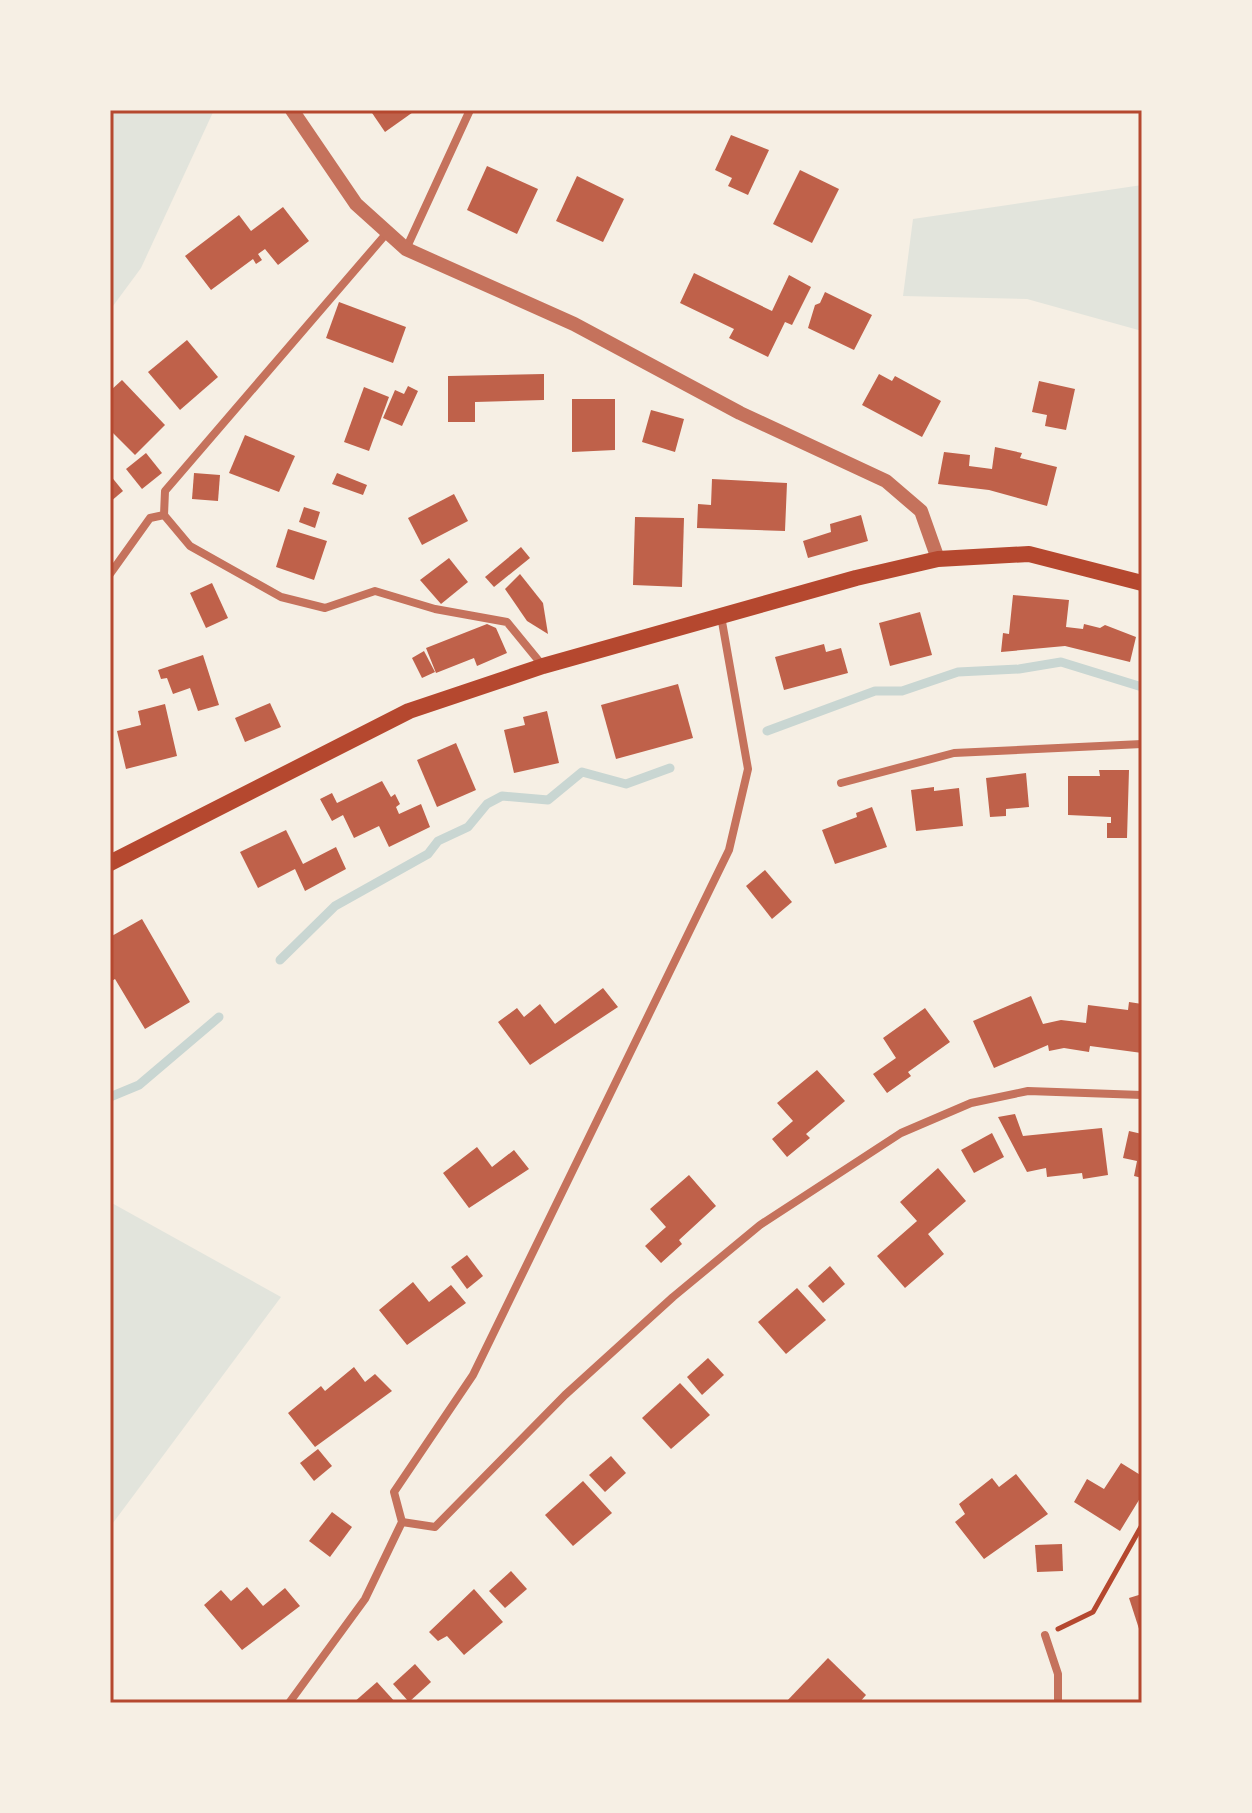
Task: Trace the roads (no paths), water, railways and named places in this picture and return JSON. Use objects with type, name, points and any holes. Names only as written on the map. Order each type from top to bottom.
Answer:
[{"type":"main road","points":[[110,863],[409,711],[543,666],[721,616],[938,559],[1029,554],[1142,583]]},
{"type":"street","points":[[292,110],[356,204],[406,249],[574,324],[740,413],[886,481],[921,511],[938,559]]},
{"type":"street","points":[[406,249],[470,110]]},
{"type":"street","points":[[386,234],[165,491],[164,515],[190,546],[281,597],[325,608],[375,591],[435,609],[507,622],[543,666]]},
{"type":"street","points":[[110,574],[150,518],[164,515]]},
{"type":"street","points":[[289,1703],[365,1599],[402,1522],[394,1492],[473,1375],[729,850],[748,769],[721,616]]},
{"type":"street","points":[[841,783],[954,753],[1142,744]]},
{"type":"street","points":[[402,1522],[435,1527],[565,1395],[673,1297],[760,1225],[901,1133],[971,1103],[1028,1091],[1142,1095]]},
{"type":"street","points":[[1045,1635],[1058,1674],[1058,1703]]},
{"type":"waterway","points":[[767,731],[875,691],[902,691],[958,672],[1019,669],[1061,662],[1142,687]]},
{"type":"waterway","points":[[280,960],[335,906],[428,854],[438,841],[468,827],[487,804],[502,796],[548,800],[582,772],[626,784],[670,768]]},
{"type":"waterway","points":[[110,1097],[139,1085],[219,1017]]}]
